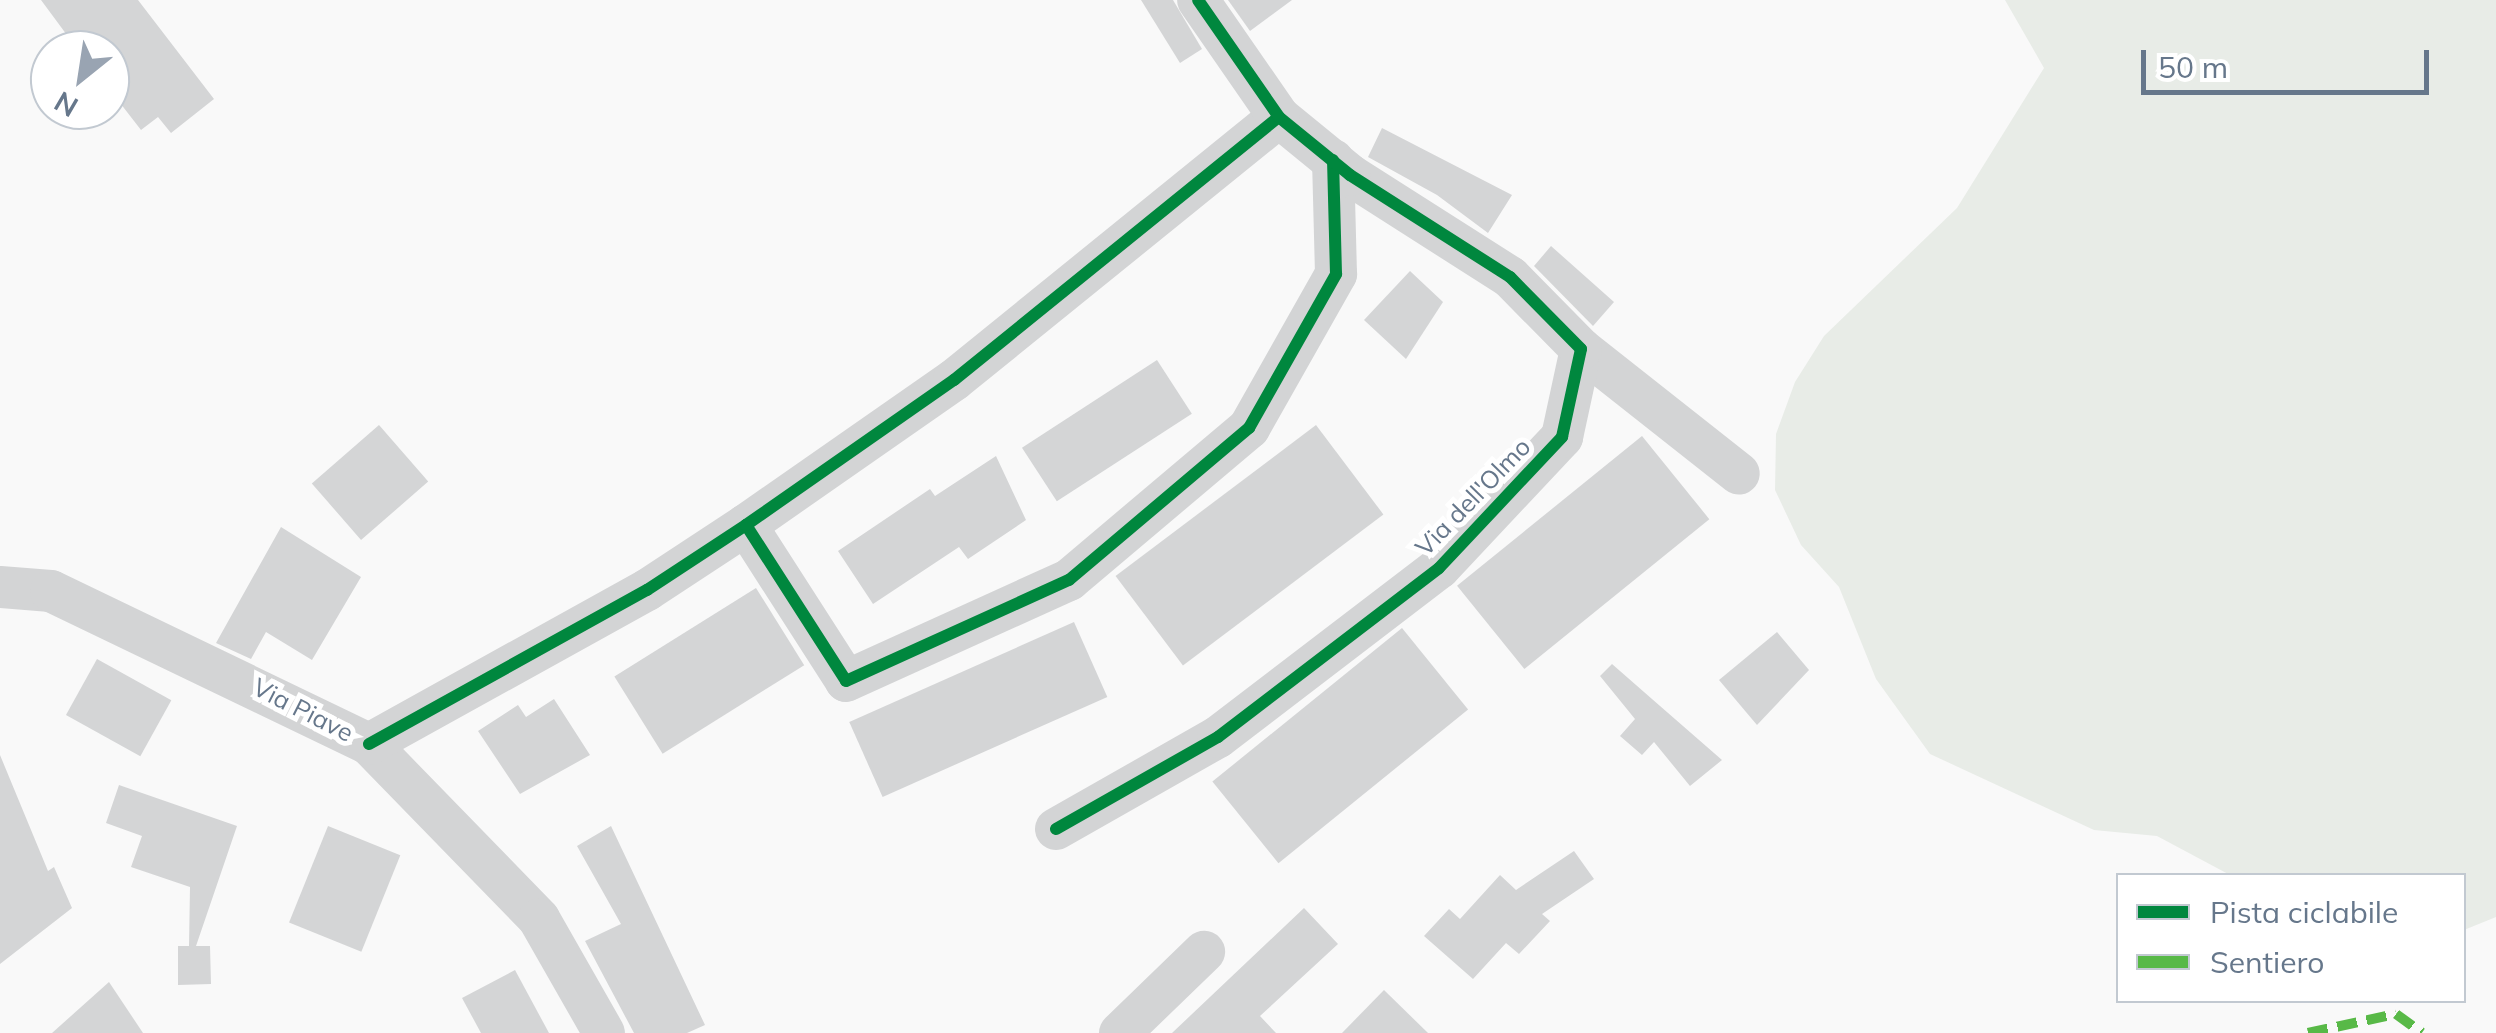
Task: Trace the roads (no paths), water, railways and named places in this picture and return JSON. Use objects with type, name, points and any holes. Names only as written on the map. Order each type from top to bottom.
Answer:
[{"type":"street","points":[[1198,0],[1280,117],[1333,160],[1510,277],[1581,349],[1739,474]]},
{"type":"street","points":[[369,744],[647,590],[746,525],[954,380],[1280,117]]},
{"type":"street","points":[[746,525],[846,681],[1069,580],[1249,428],[1336,274],[1333,160]]},
{"type":"street","name":"Via dell'Olmo","points":[[1056,830],[1218,736],[1439,568],[1562,436],[1581,349]]},
{"type":"street","name":"Via Piave","points":[[0,587],[50,592],[369,744],[539,919],[604,1033]]},
{"type":"street","points":[[1120,1033],[1204,952]]}]
